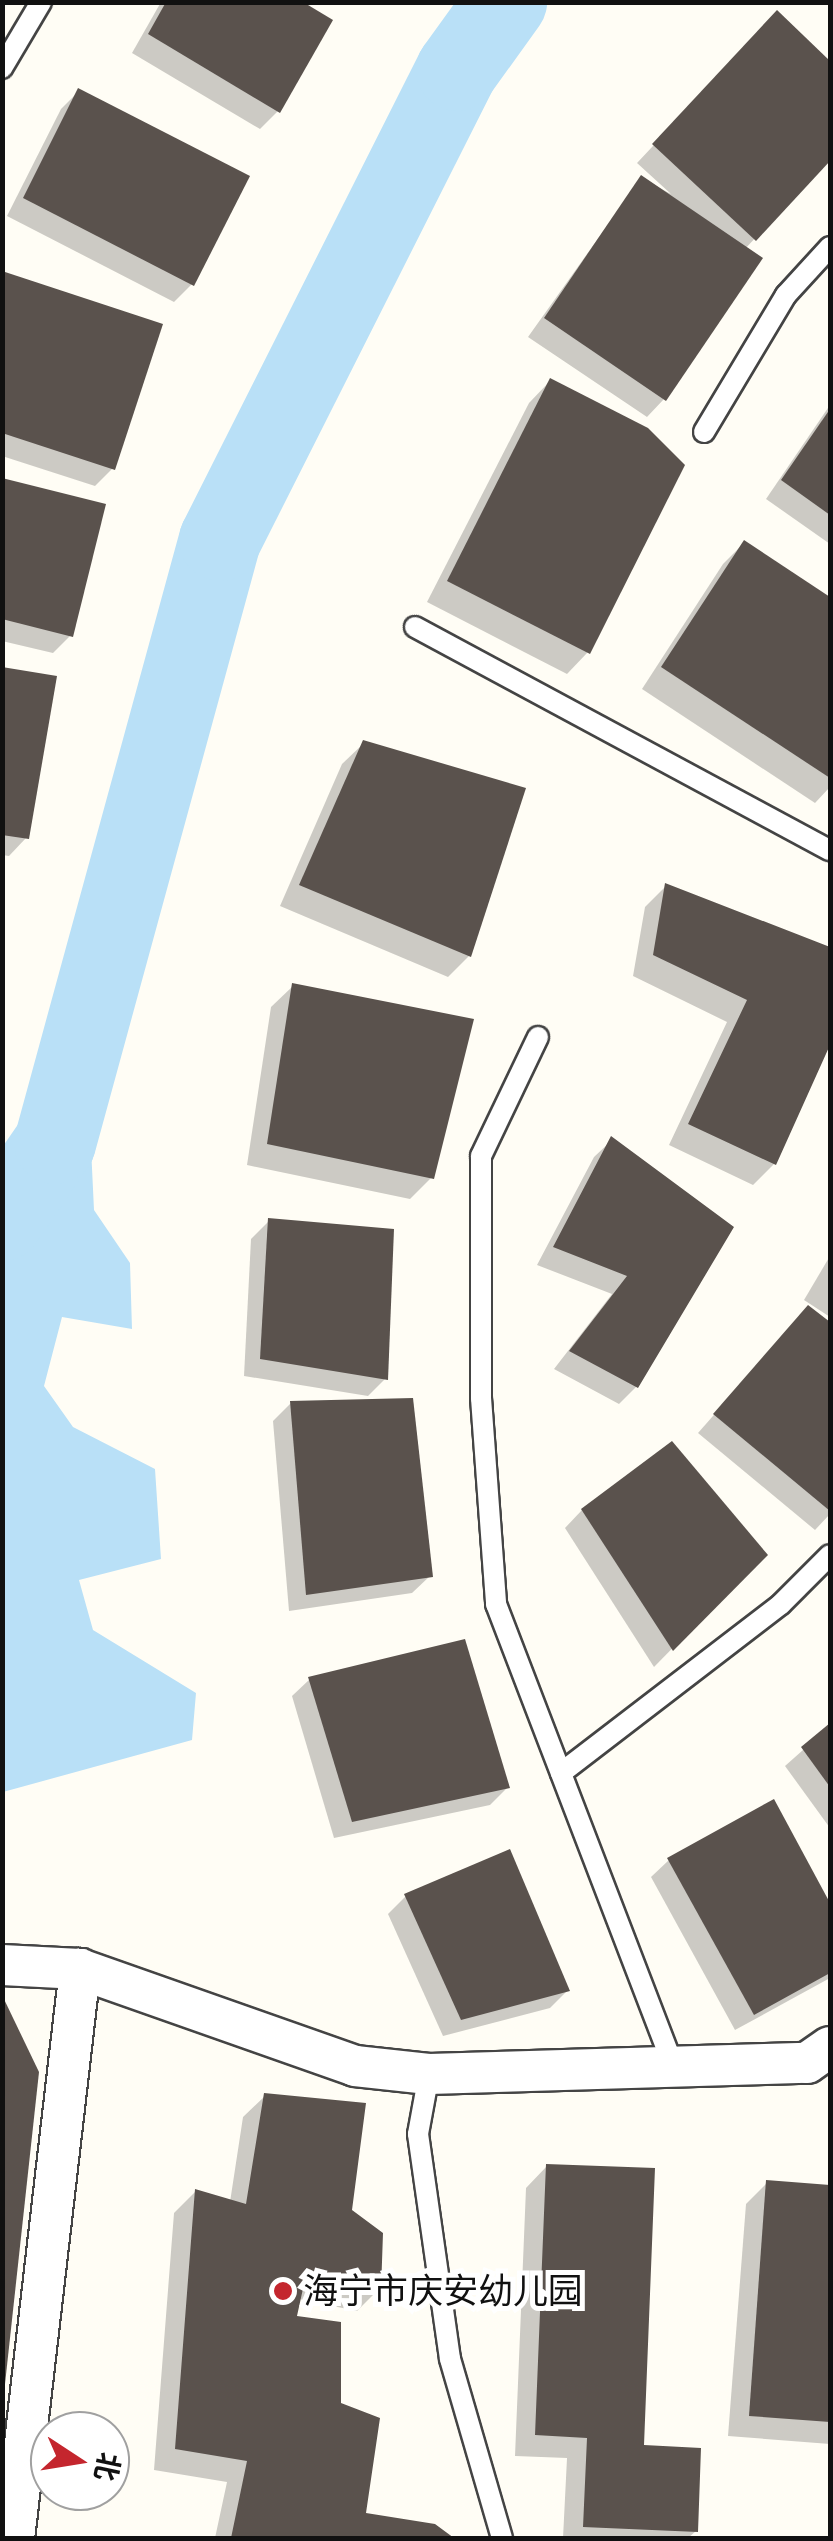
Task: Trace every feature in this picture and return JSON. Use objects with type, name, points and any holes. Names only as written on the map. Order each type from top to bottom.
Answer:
[{"type":"street","points":[[2,1965],[80,1969],[354,2066],[430,2074],[807,2063],[830,2047]]},
{"type":"street","points":[[14,2538],[80,1969]]},
{"type":"lane","points":[[2,68],[41,2]]},
{"type":"lane","points":[[704,432],[786,295],[830,247]]},
{"type":"lane","points":[[415,628],[830,850]]},
{"type":"lane","points":[[538,1037],[481,1156],[481,1398],[496,1604],[674,2066]]},
{"type":"lane","points":[[561,1773],[782,1604],[830,1555]]},
{"type":"lane","points":[[430,2074],[418,2134],[450,2359],[502,2538]]},
{"type":"water","points":[[91,1147],[94,1210],[130,1263],[132,1329],[62,1317],[44,1386],[73,1427],[155,1469],[161,1559],[79,1580],[93,1630],[196,1693],[192,1740],[3,1792],[3,1174]]},
{"type":"building","points":[[166,2],[303,2],[333,20],[280,113],[148,34]]},
{"type":"building","points":[[777,10],[830,61],[830,161],[756,241],[652,144]]},
{"type":"building","points":[[78,88],[250,176],[194,286],[23,198]]},
{"type":"building","points":[[641,175],[763,258],[666,401],[544,318]]},
{"type":"building","points":[[2,271],[163,324],[115,470],[2,433]]},
{"type":"building","points":[[550,378],[648,428],[685,465],[590,654],[447,581]]},
{"type":"building","points":[[830,409],[830,515],[781,480]]},
{"type":"building","points":[[2,478],[106,504],[73,637],[2,619]]},
{"type":"building","points":[[744,540],[830,597],[830,778],[661,667]]},
{"type":"building","points":[[2,667],[57,676],[29,839],[2,835]]},
{"type":"building","points":[[363,740],[526,788],[471,957],[299,885]]},
{"type":"building","points":[[665,883],[830,947],[830,1045],[776,1165],[688,1124],[747,1000],[653,955]]},
{"type":"building","points":[[292,983],[474,1019],[434,1179],[267,1144]]},
{"type":"building","points":[[611,1136],[734,1227],[638,1388],[569,1351],[627,1276],[553,1247]]},
{"type":"building","points":[[268,1218],[394,1229],[388,1380],[260,1359]]},
{"type":"building","points":[[808,1305],[830,1322],[830,1511],[713,1414]]},
{"type":"building","points":[[413,1398],[433,1577],[306,1595],[290,1401]]},
{"type":"building","points":[[672,1441],[768,1555],[673,1651],[581,1509]]},
{"type":"building","points":[[465,1639],[510,1788],[352,1822],[308,1677]]},
{"type":"building","points":[[830,1723],[830,1787],[801,1747]]},
{"type":"building","points":[[774,1799],[830,1903],[830,1973],[754,2015],[667,1858]]},
{"type":"building","points":[[510,1849],[570,1991],[461,2020],[404,1894]]},
{"type":"building","points":[[2,1995],[39,2072],[5,2384],[2,2384]]},
{"type":"building","points":[[264,2093],[366,2103],[352,2210],[383,2233],[381,2291],[306,2275],[297,2316],[341,2322],[341,2403],[380,2418],[366,2513],[435,2524],[454,2538],[231,2538],[247,2461],[175,2449],[195,2189],[246,2204]]},
{"type":"building","points":[[546,2164],[655,2168],[644,2445],[701,2448],[698,2532],[583,2527],[587,2438],[535,2435]]},
{"type":"building","points":[[766,2180],[830,2185],[830,2422],[749,2416]]},
{"type":"waterway","points":[[2,1220],[55,1143],[220,540],[457,70],[506,2]]},
{"type":"place","name":"海宁市庆安幼儿园","points":[[283,2291]]}]
